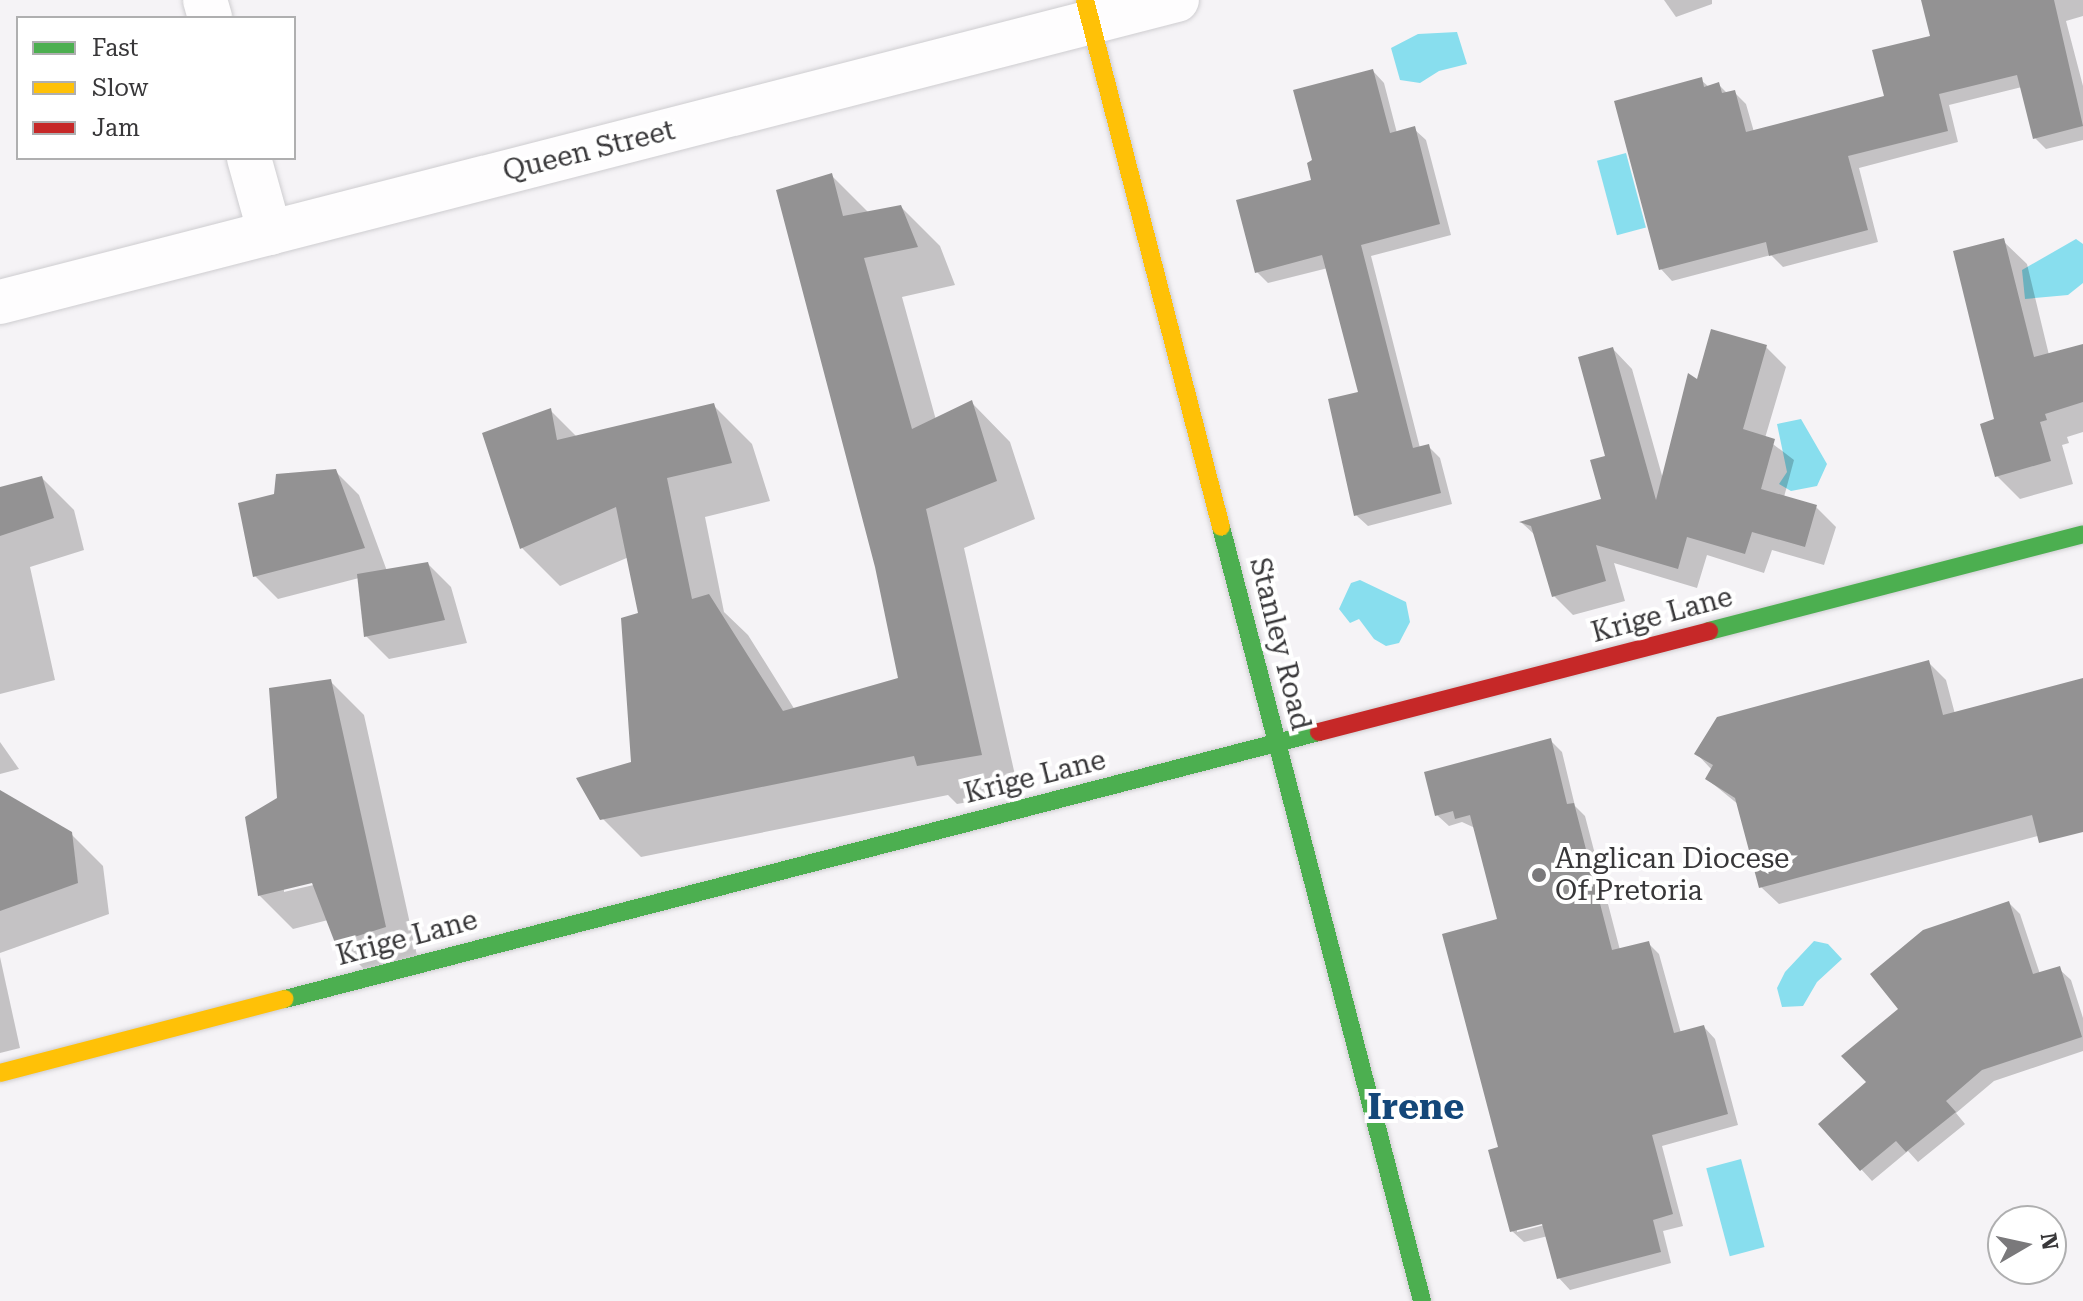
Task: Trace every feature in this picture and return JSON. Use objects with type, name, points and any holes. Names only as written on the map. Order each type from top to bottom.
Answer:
[{"type":"street","name":"Queen Street","points":[[0,302],[270,233],[1088,11],[1177,0]]},
{"type":"street","name":"Stanley Road","points":[[1088,11],[1422,1301]]},
{"type":"street","points":[[250,160],[270,233]]},
{"type":"street","name":"Krige Lane","points":[[0,1073],[2083,534]]},
{"type":"water","points":[[1457,32],[1467,64],[1439,71],[1420,83],[1400,80],[1391,48],[1418,34]]},
{"type":"water","points":[[1626,153],[1646,227],[1617,235],[1597,161]]},
{"type":"water","points":[[2076,239],[2083,244],[2083,283],[2068,295],[2025,299],[2022,270]]},
{"type":"water","points":[[1801,419],[1827,464],[1817,486],[1791,491],[1779,484],[1787,472],[1777,424]]},
{"type":"water","points":[[1360,580],[1406,602],[1410,622],[1399,643],[1386,646],[1374,639],[1359,619],[1350,623],[1339,609],[1351,583]]},
{"type":"water","points":[[1814,941],[1828,944],[1842,959],[1817,982],[1803,1006],[1782,1007],[1777,988],[1785,972]]},
{"type":"water","points":[[1741,1159],[1765,1247],[1730,1256],[1706,1168]]},
{"type":"building","points":[[1921,0],[2054,0],[2083,126],[2033,139],[2017,75],[1939,94],[1948,131],[1848,156],[1868,230],[1769,256],[1766,242],[1659,270],[1614,101],[1702,77],[1704,87],[1719,82],[1722,93],[1735,90],[1746,132],[1884,96],[1872,50],[1930,36]]},
{"type":"building","points":[[1373,69],[1390,133],[1415,126],[1440,224],[1361,245],[1413,448],[1429,444],[1441,493],[1354,516],[1328,399],[1358,392],[1322,255],[1255,273],[1236,200],[1311,180],[1307,163],[1312,160],[1293,90]]},
{"type":"building","points":[[832,173],[843,216],[901,205],[918,247],[864,258],[912,429],[972,400],[997,481],[926,509],[982,755],[917,766],[914,756],[600,820],[576,778],[631,762],[621,618],[638,613],[616,507],[520,549],[482,433],[551,408],[557,440],[714,403],[732,463],[667,478],[692,599],[709,594],[783,711],[898,678],[875,567],[776,190]]},
{"type":"building","points":[[2004,238],[2034,357],[2083,344],[2083,402],[2045,414],[2047,420],[2040,422],[2051,461],[1995,477],[1980,424],[1994,419],[1953,251]]},
{"type":"building","points":[[1711,329],[1767,345],[1743,429],[1775,439],[1761,489],[1817,505],[1805,547],[1752,532],[1745,554],[1687,537],[1678,569],[1596,545],[1606,581],[1552,597],[1531,526],[1519,522],[1601,499],[1590,460],[1605,456],[1578,357],[1613,347],[1656,500],[1688,373],[1697,379]]},
{"type":"building","points":[[336,469],[365,548],[253,577],[238,503],[274,494],[276,474]]},
{"type":"building","points":[[42,476],[54,518],[0,536],[0,487]]},
{"type":"building","points":[[428,562],[445,620],[364,637],[357,574]]},
{"type":"building","points":[[1929,660],[1943,715],[2083,678],[2083,832],[2039,843],[2032,815],[1759,888],[1735,798],[1705,779],[1713,765],[1694,754],[1717,717]]},
{"type":"building","points":[[331,679],[386,927],[335,943],[312,883],[258,896],[245,817],[277,798],[269,688]]},
{"type":"building","points":[[1551,738],[1567,804],[1574,803],[1612,950],[1649,941],[1674,1033],[1704,1025],[1728,1114],[1652,1135],[1673,1214],[1653,1220],[1661,1252],[1557,1279],[1542,1224],[1510,1232],[1488,1150],[1498,1147],[1442,934],[1497,919],[1470,815],[1455,819],[1453,811],[1435,816],[1424,772]]},
{"type":"building","points":[[0,790],[72,832],[78,883],[0,911]]},
{"type":"building","points":[[2009,901],[2033,974],[2060,966],[2082,1037],[1982,1070],[1946,1101],[1956,1112],[1906,1152],[1896,1141],[1860,1171],[1818,1124],[1866,1082],[1841,1056],[1898,1009],[1870,974],[1923,930]]},
{"type":"traffic: fast","points":[[1221,527],[1422,1301]]},
{"type":"traffic: fast","points":[[1709,631],[2083,534]]},
{"type":"traffic: fast","points":[[285,999],[1319,732]]},
{"type":"traffic: slow","points":[[1085,0],[1221,527]]},
{"type":"traffic: slow","points":[[0,1073],[285,999]]},
{"type":"traffic: jam","points":[[1319,732],[1709,631]]},
{"type":"place","name":"Anglican Diocese Of Pretoria","points":[[1539,875]]},
{"type":"district","name":"Irene","points":[[1416,1108]]}]
